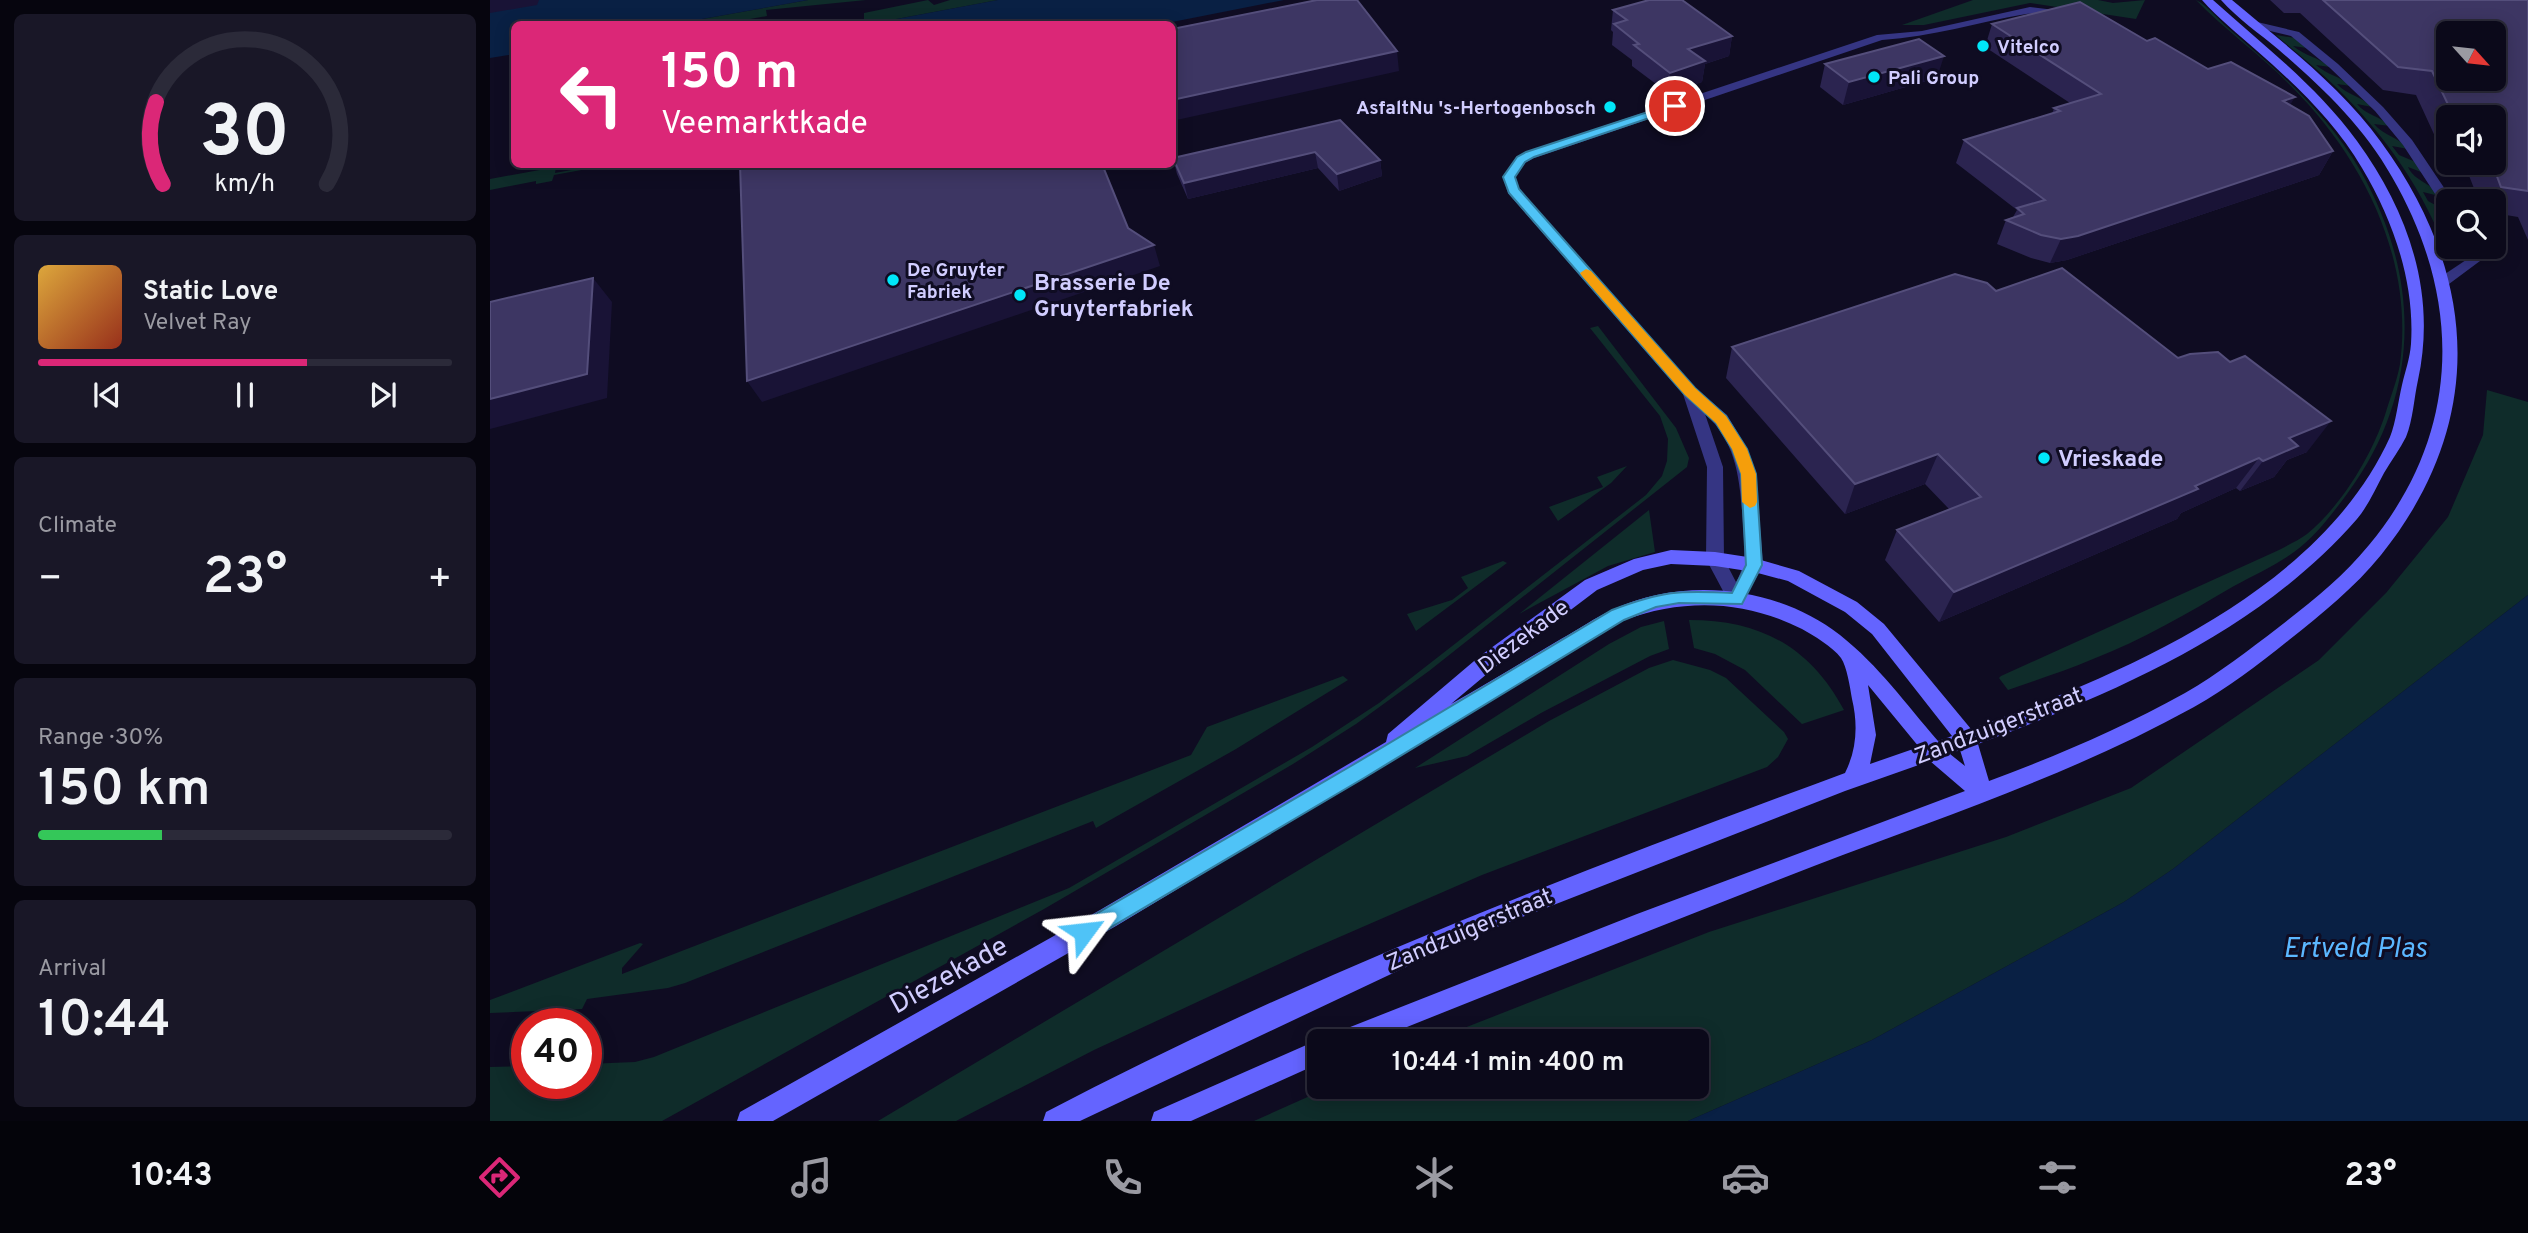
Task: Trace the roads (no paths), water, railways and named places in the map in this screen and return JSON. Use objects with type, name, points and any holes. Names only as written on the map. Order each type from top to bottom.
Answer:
[{"type":"main road","name":"Zandzuigerstraat","points":[[1055,1121],[1116,1089],[1484,920],[1934,751],[2147,666],[2209,633],[2316,555],[2347,521],[2382,467],[2404,423],[2416,375],[2419,324],[2413,275],[2399,231],[2379,184],[2351,142],[2323,106],[2207,0]]},
{"type":"main road","points":[[1373,1029],[1528,966],[1982,792],[2131,729],[2192,698],[2248,662],[2352,575],[2383,540],[2418,484],[2440,436],[2450,386],[2452,333],[2444,281],[2428,236],[2405,187],[2376,142],[2343,103],[2226,0]]},
{"type":"main road","name":"Diezekade","points":[[1358,772],[1487,662],[1591,585],[1640,564],[1671,557],[1715,559],[1754,565],[1793,576],[1823,591],[1866,618],[1967,738]]},
{"type":"main road","name":"Diezekade","points":[[749,1121],[1108,918],[1358,772],[1618,615],[1655,601],[1679,597],[1736,599],[1798,618],[1816,628],[1850,657],[1901,708],[1934,751],[1982,792]]},
{"type":"main road","points":[[1850,657],[1866,719],[1863,761],[1853,780]]},
{"type":"main road","points":[[1967,738],[1982,792]]},
{"type":"main road","points":[[1163,1121],[1307,1057]]},
{"type":"street","points":[[1736,599],[1754,565],[1748,474],[1739,449],[1721,419],[1690,392],[1513,190],[1509,177],[1521,160],[1530,155],[1881,37],[1925,39],[2030,10],[2073,18]]},
{"type":"street","points":[[2253,24],[2295,34],[2334,66],[2379,109],[2408,143],[2439,189]]},
{"type":"street","points":[[1831,52],[1870,54]]},
{"type":"street","points":[[2444,281],[2472,259]]},
{"type":"street","points":[[1690,392],[1715,467],[1715,559],[1736,599]]},
{"type":"water","points":[[808,0],[691,21],[511,21],[511,54],[490,58],[490,1]]},
{"type":"water","points":[[998,0],[1284,0],[1176,21],[886,21]]},
{"type":"water","name":"Ertveld Plas","points":[[2528,595],[2528,1121],[1688,1121],[1872,1040],[2124,902],[2173,869]]},
{"type":"place","name":"Vitelco","points":[[1983,46]]},
{"type":"place","name":"Pali Group","points":[[1874,77]]},
{"type":"place","name":"AsfaltNu 's-Hertogenbosch","points":[[1610,107]]},
{"type":"place","name":"De Gruyter Fabriek","points":[[893,280]]},
{"type":"place","name":"Brasserie De Gruyterfabriek","points":[[1020,295]]},
{"type":"place","name":"Vrieskade","points":[[2044,458]]}]
